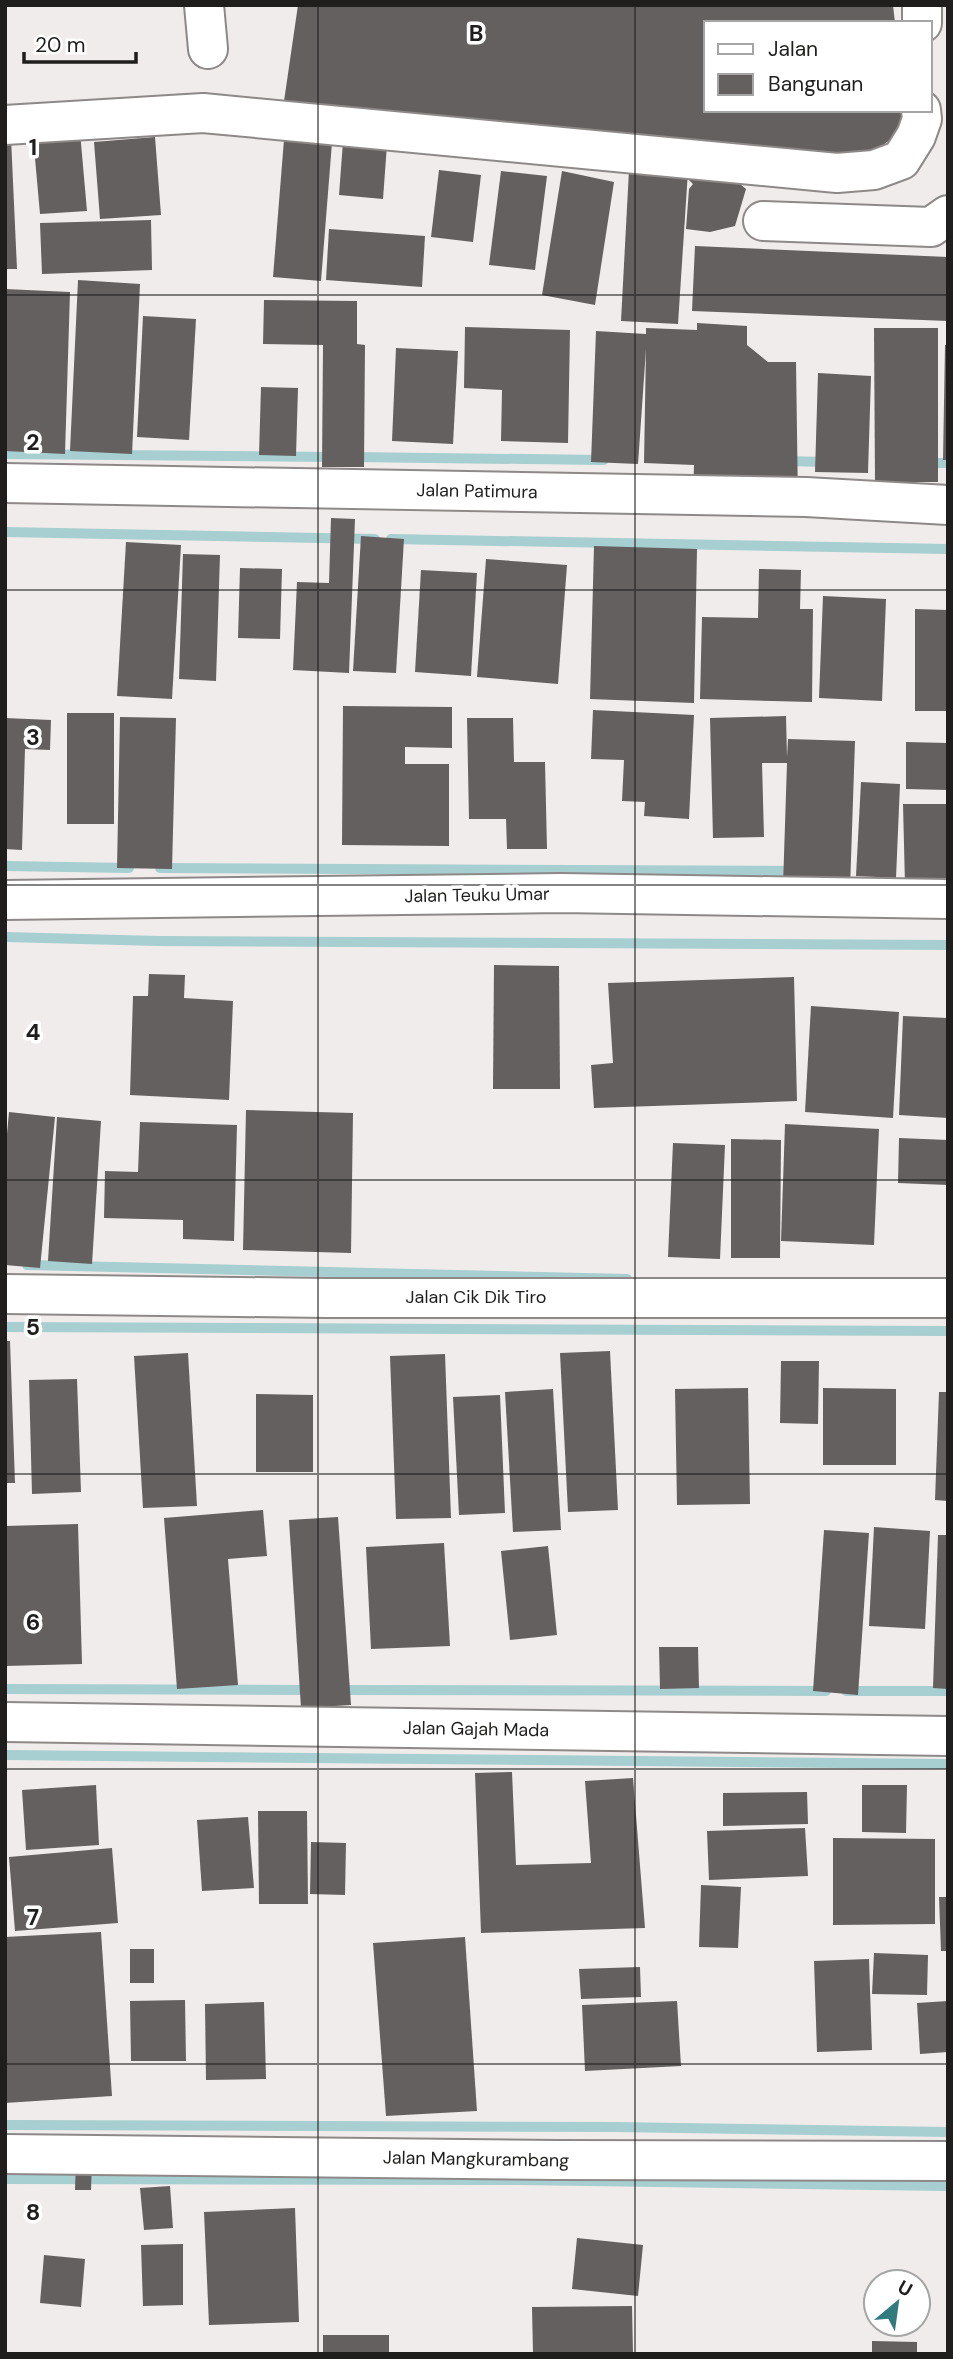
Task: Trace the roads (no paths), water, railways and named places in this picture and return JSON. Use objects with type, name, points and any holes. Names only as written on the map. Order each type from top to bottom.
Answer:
[{"type":"street","points":[[204,5],[208,49]]},
{"type":"street","points":[[5,125],[203,113],[837,173],[874,170],[901,160],[916,136],[922,119],[921,112]]},
{"type":"street","points":[[763,221],[931,227],[948,215]]},
{"type":"street","name":"Jalan Patimura","points":[[5,483],[806,497],[948,505]]},
{"type":"street","name":"Jalan Teuku Umar","points":[[5,900],[179,900],[561,893],[948,900]]},
{"type":"street","name":"Jalan Cik Dik Tiro","points":[[5,1294],[326,1298],[948,1298]]},
{"type":"street","name":"Jalan Gajah Mada","points":[[5,1722],[948,1736]]},
{"type":"street","name":"Jalan Mangkurambang","points":[[5,2154],[948,2161]]},
{"type":"waterway","points":[[5,454],[335,457]]},
{"type":"waterway","points":[[351,457],[604,460]]},
{"type":"waterway","points":[[785,461],[828,462]]},
{"type":"waterway","points":[[925,463],[948,463]]},
{"type":"waterway","points":[[5,532],[375,539]]},
{"type":"waterway","points":[[391,539],[948,549]]},
{"type":"waterway","points":[[5,866],[129,868]]},
{"type":"waterway","points":[[160,868],[798,871]]},
{"type":"waterway","points":[[5,937],[158,941],[948,945]]},
{"type":"waterway","points":[[27,1265],[627,1279]]},
{"type":"waterway","points":[[5,1327],[948,1331]]},
{"type":"waterway","points":[[5,1689],[311,1690]]},
{"type":"waterway","points":[[338,1690],[826,1691]]},
{"type":"waterway","points":[[846,1691],[948,1691]]},
{"type":"waterway","points":[[5,1755],[948,1764]]},
{"type":"waterway","points":[[5,2125],[614,2127],[948,2132]]},
{"type":"waterway","points":[[5,2179],[518,2180],[948,2186]]}]
